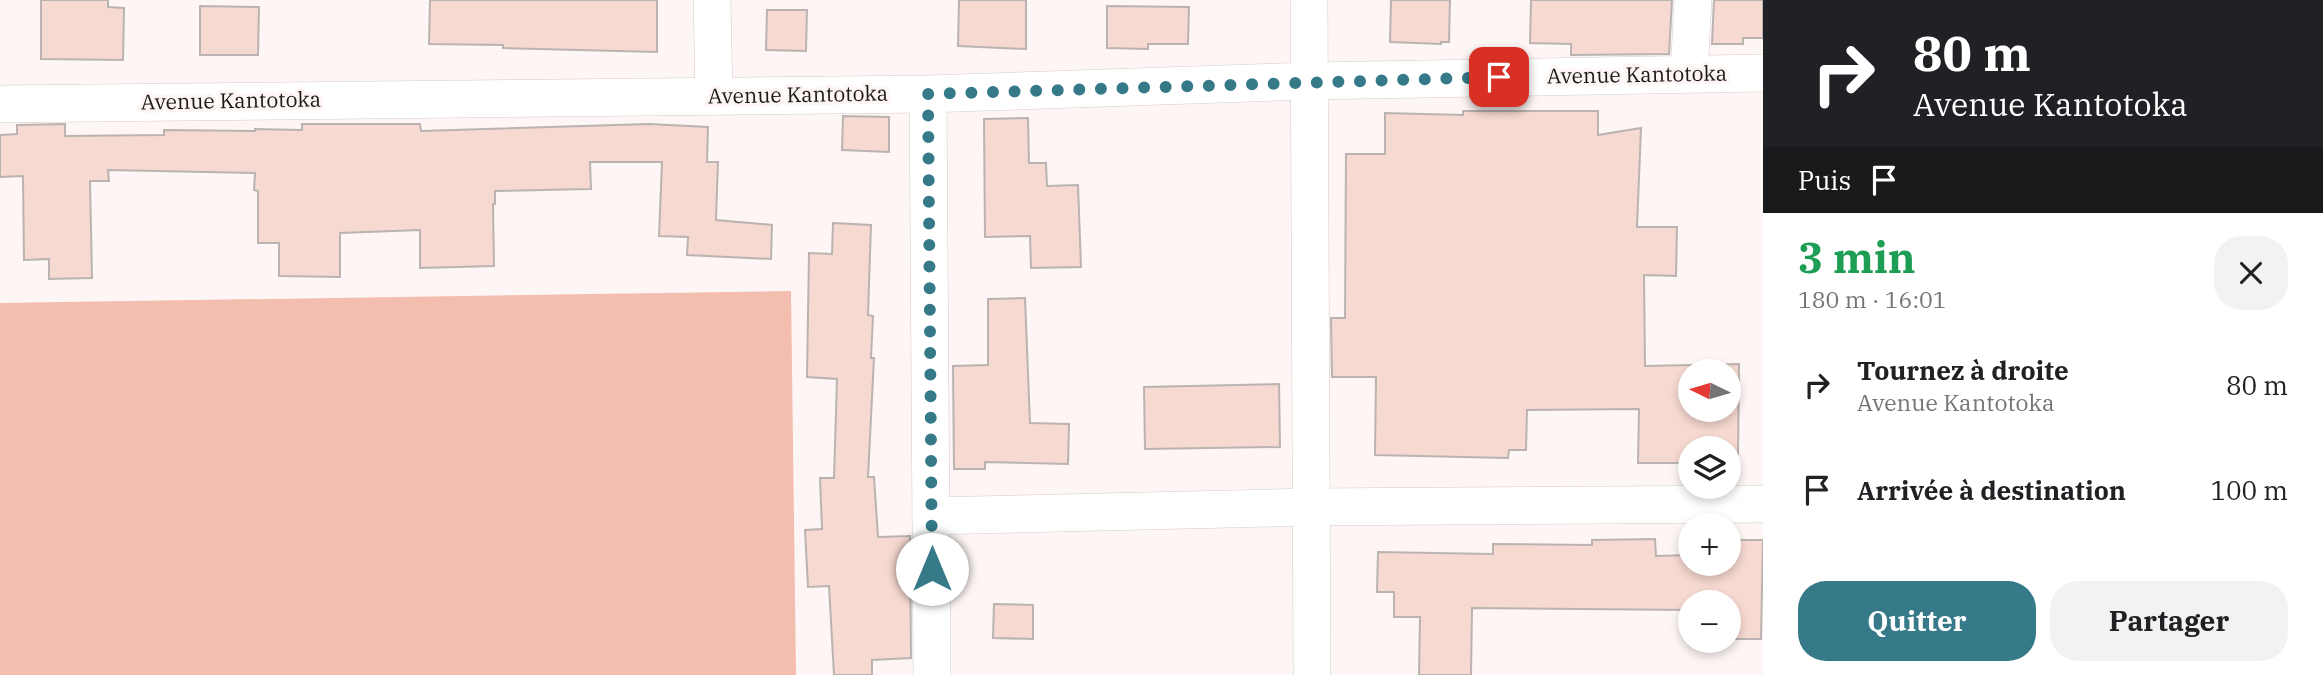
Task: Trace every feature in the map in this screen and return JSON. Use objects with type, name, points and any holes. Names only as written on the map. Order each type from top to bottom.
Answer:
[{"type":"street","points":[[712,0],[713,96]]},
{"type":"street","points":[[1309,0],[1312,675]]},
{"type":"street","points":[[1689,74],[1693,0]]},
{"type":"street","name":"Avenue Kantotoka","points":[[0,104],[928,94],[1309,81],[1763,74]]},
{"type":"street","points":[[928,94],[932,675]]},
{"type":"street","points":[[931,516],[1310,507],[1763,504]]},
{"type":"shaded area","points":[[791,291],[796,675],[0,675],[0,303]]},
{"type":"building","points":[[41,0],[108,0],[108,7],[124,8],[123,60],[41,59]]},
{"type":"building","points":[[430,0],[657,0],[657,52],[429,44]]},
{"type":"building","points":[[959,0],[1026,0],[1026,49],[958,46]]},
{"type":"building","points":[[1391,0],[1450,0],[1449,42],[1390,42]]},
{"type":"building","points":[[1531,0],[1672,0],[1669,54],[1571,55],[1571,44],[1530,43]]},
{"type":"building","points":[[1714,0],[1763,0],[1763,38],[1743,38],[1743,44],[1712,44]]},
{"type":"building","points":[[200,6],[259,7],[258,55],[200,55]]},
{"type":"building","points":[[1107,6],[1189,7],[1188,44],[1148,44],[1148,49],[1107,48]]},
{"type":"building","points":[[767,10],[807,10],[806,51],[766,50]]},
{"type":"building","points":[[1463,111],[1598,111],[1598,135],[1641,128],[1637,227],[1677,227],[1676,276],[1644,275],[1645,366],[1678,365],[1678,422],[1738,422],[1738,436],[1678,436],[1678,463],[1638,463],[1639,409],[1527,410],[1526,450],[1509,450],[1508,458],[1375,455],[1376,377],[1332,377],[1331,318],[1345,318],[1346,154],[1385,154],[1385,113],[1463,115]]},
{"type":"building","points":[[843,116],[889,117],[889,152],[842,150]]},
{"type":"building","points":[[1028,118],[1029,163],[1046,163],[1047,186],[1078,185],[1081,267],[1031,268],[1030,236],[985,237],[984,119]]},
{"type":"building","points":[[65,124],[65,136],[164,135],[164,130],[302,130],[302,124],[420,124],[421,131],[649,124],[708,127],[707,162],[718,162],[716,220],[772,225],[771,259],[687,255],[688,237],[659,236],[662,162],[590,162],[591,189],[495,191],[494,266],[420,268],[420,230],[340,233],[340,277],[279,276],[279,243],[258,243],[258,191],[254,190],[255,173],[108,170],[109,181],[90,181],[92,278],[49,279],[49,259],[24,260],[23,176],[0,177],[0,135],[17,134],[17,125]]},
{"type":"building","points":[[833,223],[871,225],[868,315],[873,316],[871,358],[874,358],[868,477],[874,477],[878,537],[910,536],[911,658],[872,660],[872,675],[834,675],[829,586],[808,587],[805,530],[822,529],[820,478],[834,478],[837,379],[807,377],[809,253],[832,254]]},
{"type":"building","points":[[1025,298],[1030,423],[1069,424],[1068,464],[985,462],[985,469],[954,469],[953,366],[988,365],[988,299]]},
{"type":"building","points":[[1279,384],[1280,447],[1145,449],[1144,387]]},
{"type":"building","points":[[1655,539],[1656,556],[1678,555],[1678,576],[1741,576],[1741,540],[1763,540],[1761,639],[1741,639],[1741,590],[1678,590],[1678,610],[1472,608],[1471,675],[1419,675],[1420,617],[1394,617],[1394,592],[1377,592],[1378,552],[1493,554],[1493,544],[1592,545],[1592,540]]},
{"type":"building","points":[[994,604],[1033,605],[1033,639],[993,638]]},
{"type":"route","points":[[932,569],[928,94],[1499,77]]}]
